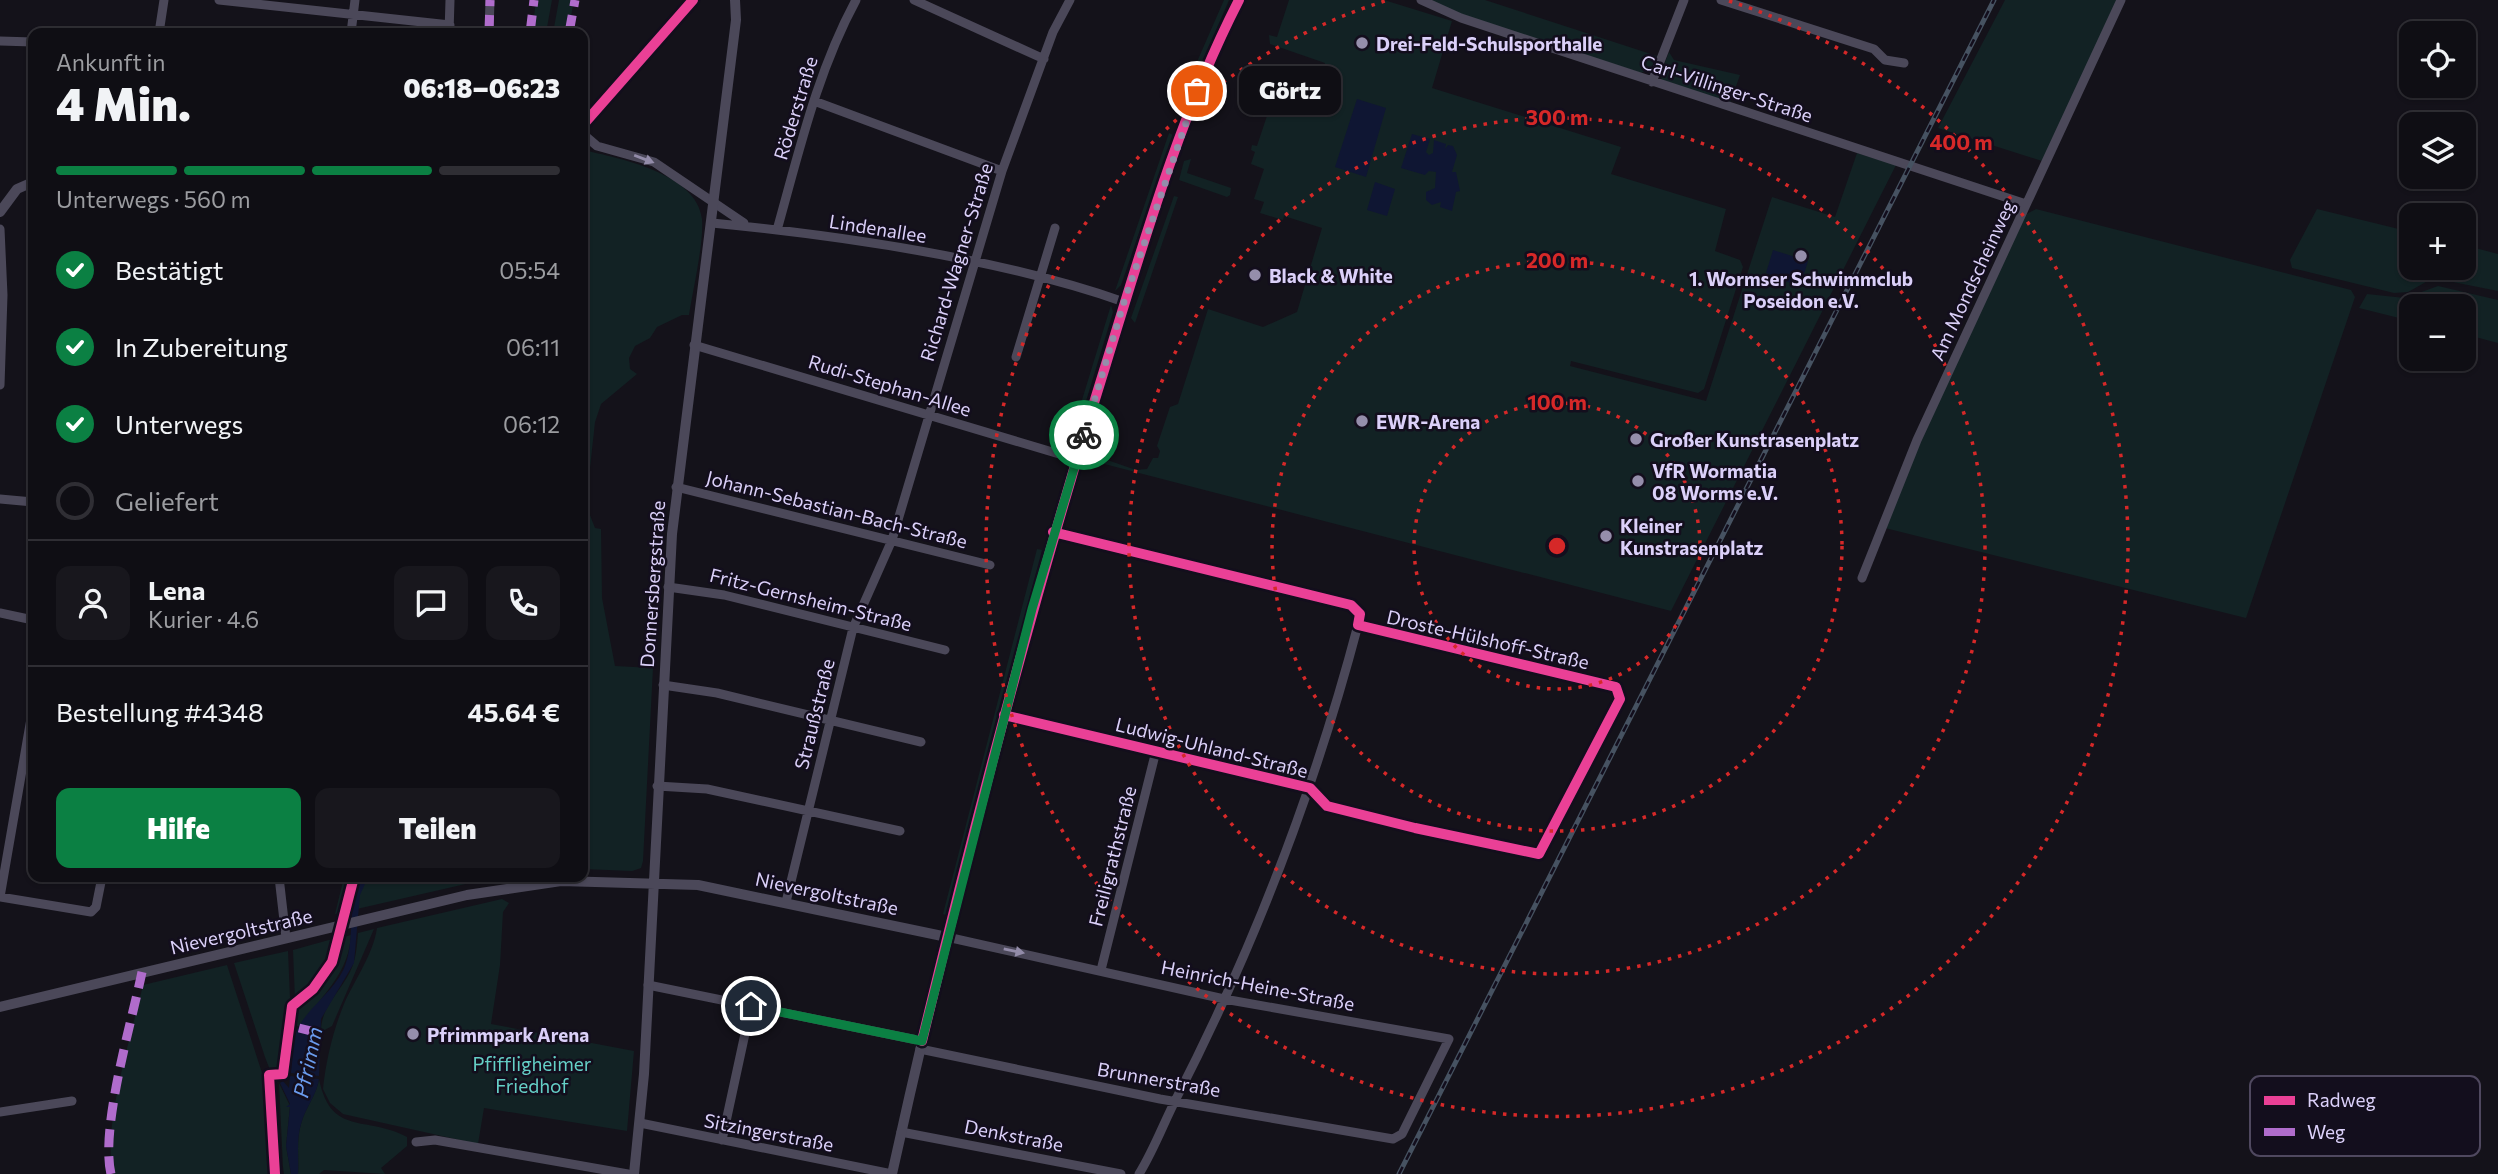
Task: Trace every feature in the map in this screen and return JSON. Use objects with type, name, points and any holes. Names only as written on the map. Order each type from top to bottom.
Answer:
[{"type":"street","points":[[160,28],[164,0]]},
{"type":"street","points":[[219,0],[275,3],[443,28]]},
{"type":"street","points":[[352,28],[355,0]]},
{"type":"street","points":[[449,28],[450,0]]},
{"type":"street","points":[[489,28],[490,0]]},
{"type":"street","points":[[588,119],[693,0]]},
{"type":"street","name":"Donnersbergstraße","points":[[635,1174],[676,487],[712,223],[736,20],[735,0]]},
{"type":"street","name":"Röderstraße","points":[[777,230],[814,101],[837,34],[856,0]]},
{"type":"street","points":[[914,0],[1044,59]]},
{"type":"street","name":"Richard-Wagner-Straße","points":[[892,540],[1002,170],[1044,59],[1070,0]]},
{"type":"street","points":[[892,1174],[947,937],[1054,532],[1124,302],[1189,112],[1210,57],[1239,0]]},
{"type":"street","name":"Carl-Villinger-Straße","points":[[1421,0],[1461,19],[2026,204]]},
{"type":"street","points":[[1652,82],[1684,0]]},
{"type":"street","points":[[1721,0],[1874,49],[1885,60],[1904,62]]},
{"type":"street","name":"Am Mondscheinweg","points":[[1862,578],[1917,440],[2121,0]]},
{"type":"street","points":[[0,41],[28,42]]},
{"type":"street","points":[[814,101],[1002,170]]},
{"type":"street","name":"Lindenallee","points":[[588,138],[597,146],[654,162],[701,197],[714,202],[751,227]]},
{"type":"street","points":[[0,212],[17,189],[28,184]]},
{"type":"street","name":"Lindenallee","points":[[712,223],[777,230],[974,262],[1040,277],[1124,302]]},
{"type":"street","points":[[1016,357],[1055,228]]},
{"type":"street","points":[[0,229],[3,316],[0,385]]},
{"type":"street","name":"Rudi-Stephan-Allee","points":[[694,345],[1076,459]]},
{"type":"street","name":"Johann-Sebastian-Bach-Straße","points":[[676,487],[990,565]]},
{"type":"street","points":[[0,499],[28,502]]},
{"type":"street","name":"Droste-Hülshoff-Straße","points":[[1054,532],[1351,605],[1360,614],[1358,625],[1616,687],[1620,695],[1619,703],[1572,789]]},
{"type":"street","name":"Straußstraße","points":[[786,902],[853,628],[892,540]]},
{"type":"street","name":"Fritz-Gernsheim-Straße","points":[[668,587],[724,595],[945,650]]},
{"type":"street","points":[[0,613],[28,619]]},
{"type":"street","points":[[1139,1174],[1224,999],[1265,904],[1310,788],[1358,625]]},
{"type":"street","points":[[663,685],[717,693],[920,742]]},
{"type":"street","name":"Ludwig-Uhland-Straße","points":[[1004,715],[1310,788],[1327,806],[1415,828],[1539,853],[1572,789]]},
{"type":"street","points":[[28,736],[0,897],[94,911],[101,882]]},
{"type":"street","name":"Freiligrathstraße","points":[[1101,970],[1156,751]]},
{"type":"street","points":[[657,786],[707,789],[900,831]]},
{"type":"street","name":"Nievergoltstraße","points":[[588,881],[716,887],[947,937]]},
{"type":"street","points":[[280,882],[286,938]]},
{"type":"street","name":"Nievergoltstraße","points":[[0,1007],[402,911],[527,884],[562,882]]},
{"type":"street","name":"Heinrich-Heine-Straße","points":[[947,937],[1224,999],[1449,1039],[1402,1134],[1393,1139]]},
{"type":"street","name":"Brunnerstraße","points":[[648,985],[1175,1100],[1393,1139]]},
{"type":"street","points":[[722,1140],[751,1006]]},
{"type":"street","points":[[0,1112],[72,1101]]},
{"type":"street","name":"Sitzingerstraße","points":[[640,1124],[892,1174]]},
{"type":"street","name":"Denkstraße","points":[[901,1132],[1121,1174]]},
{"type":"street","points":[[416,1142],[435,1140],[628,1174]]},
{"type":"green space","points":[[536,0],[552,0],[547,28],[533,28]]},
{"type":"green space","points":[[559,0],[574,0],[569,28],[554,28]]},
{"type":"green space","points":[[1224,0],[1229,0],[1184,105],[1179,103]]},
{"type":"green space","points":[[1289,0],[1384,0],[1452,21],[1432,88],[1621,147],[1611,174],[1726,209],[1715,251],[1740,260],[1743,267],[1704,389],[1698,393],[1571,361],[1570,366],[1706,401],[1772,197],[1835,217],[1857,153],[1896,165],[1671,611],[1089,460],[1096,456],[1136,470],[1147,469],[1153,458],[1158,458],[1160,451],[1157,446],[1170,407],[1178,404],[1208,309],[1263,327],[1297,312],[1322,228],[1284,216],[1283,220],[1260,213],[1264,202],[1254,199],[1264,169],[1251,164],[1255,152],[1251,150],[1252,145],[1257,146],[1271,104],[1283,108],[1293,77],[1317,85],[1325,63],[1270,44],[1269,35],[1277,37]]},
{"type":"green space","points":[[1431,0],[1485,0],[1657,56],[1651,68],[1641,73],[1463,16]]},
{"type":"green space","points":[[2005,0],[2118,0],[2042,161],[1938,128]]},
{"type":"green space","points":[[1669,52],[1674,60],[1740,75],[1730,103],[1662,80],[1660,75]]},
{"type":"green space","points":[[1169,133],[1173,135],[1121,285],[1115,291]]},
{"type":"green space","points":[[588,151],[635,163],[671,179],[697,203],[702,219],[700,253],[689,315],[682,315],[657,327],[650,338],[635,346],[629,358],[630,369],[637,374],[601,404],[595,422],[588,487]]},
{"type":"green space","points":[[1191,159],[1187,173],[1231,188],[1230,195],[1227,197],[1179,180],[1184,161]]},
{"type":"green space","points":[[1174,196],[1178,197],[1135,323],[1131,318]]},
{"type":"green space","points":[[2036,209],[2351,290],[2355,297],[2246,618],[1885,528],[1909,466],[2025,215]]},
{"type":"green space","points":[[2317,209],[2399,229],[2399,280],[2429,280],[2408,292],[2394,293],[2292,268],[2290,260]]},
{"type":"green space","points":[[2476,248],[2498,254],[2498,291],[2443,280],[2476,280]]},
{"type":"green space","points":[[2438,286],[2472,294],[2416,294]]},
{"type":"green space","points":[[2367,294],[2399,297],[2399,318],[2359,308]]},
{"type":"green space","points":[[2476,295],[2498,300],[2498,343],[2476,337]]},
{"type":"green space","points":[[1111,305],[1113,312],[1073,444],[1067,449]]},
{"type":"green space","points":[[588,510],[595,528],[601,529],[602,598],[615,666],[653,668],[643,861],[641,868],[632,871],[588,869]]},
{"type":"green space","points":[[1037,549],[1042,550],[946,915],[943,914]]},
{"type":"green space","points":[[343,882],[474,882],[335,914]]},
{"type":"green space","name":"Pfrimmpark Arena","points":[[502,899],[509,903],[503,912],[500,965],[491,1024],[634,1051],[627,1131],[484,1108],[478,1144],[343,1114],[330,1103],[323,1089],[326,1067],[340,1014],[368,957],[377,928]]},
{"type":"green space","points":[[374,929],[332,1026],[321,1032],[327,1007],[352,967],[358,933]]},
{"type":"green space","points":[[351,935],[345,961],[333,984],[300,1027],[292,1023],[298,1005],[315,990],[327,973],[340,938]]},
{"type":"green space","points":[[336,938],[323,974],[311,989],[295,1000],[293,950]]},
{"type":"green space","points":[[288,951],[290,998],[282,1067],[275,1072],[270,1070],[265,1057],[234,963]]},
{"type":"green space","points":[[227,965],[265,1082],[271,1174],[114,1174],[111,1134],[114,1108],[143,985]]},
{"type":"green space","points":[[319,1079],[325,1097],[341,1117],[407,1137],[407,1146],[381,1168],[385,1174],[324,1170],[319,1174],[298,1174],[299,1130]]},
{"type":"green space","points":[[279,1083],[290,1106],[286,1146],[291,1174],[284,1174],[283,1167]]},
{"type":"water","points":[[1357,99],[1386,108],[1366,177],[1335,167]]},
{"type":"water","points":[[1412,134],[1430,139],[1426,152],[1429,155],[1433,153],[1434,140],[1446,144],[1445,149],[1448,145],[1453,146],[1457,155],[1452,172],[1456,172],[1460,191],[1456,192],[1452,211],[1440,207],[1441,202],[1432,205],[1426,200],[1426,192],[1435,188],[1436,172],[1429,171],[1425,175],[1401,168]]},
{"type":"water","points":[[1375,182],[1395,189],[1387,216],[1367,210]]},
{"type":"water","points":[[1773,250],[1808,261],[1800,287],[1766,273]]},
{"type":"water","name":"Pfrimm","points":[[358,882],[366,882],[360,895],[354,963],[321,1019],[319,1076],[291,1073],[297,1030],[307,1014],[335,983],[345,966]]},
{"type":"water","points":[[290,1076],[319,1079],[299,1130],[298,1174],[291,1174],[286,1146],[290,1107],[286,1107],[290,1104],[280,1083],[283,1081],[289,1088]]},
{"type":"railway","points":[[1399,1174],[1994,0]]},
{"type":"marked path","points":[[489,28],[490,0]]},
{"type":"marked path","points":[[531,28],[534,0]]},
{"type":"marked path","points":[[570,28],[575,0]]},
{"type":"marked path","points":[[111,1174],[109,1154],[113,1103],[142,972]]},
{"type":"marked path","points":[[299,1028],[319,1033]]},
{"type":"cycle path","points":[[588,119],[693,0]]},
{"type":"cycle path","points":[[922,1041],[1008,701],[1080,448],[1181,133],[1239,0]]},
{"type":"cycle path","points":[[1004,715],[1310,788],[1327,806],[1539,854],[1620,699],[1616,687],[1358,625],[1360,614],[1351,605],[1053,532]]},
{"type":"cycle path","points":[[275,1174],[269,1075],[283,1074],[292,1006],[313,989],[332,962],[353,882]]},
{"type":"way so far","points":[[1084,435],[1124,302],[1197,91]]},
{"type":"place","name":"Drei-Feld-Schulsporthalle","points":[[1362,43]]},
{"type":"place","name":"Görtz","points":[[1197,91]]},
{"type":"place","name":"1. Wormser Schwimmclub Poseidon e.V.","points":[[1801,256]]},
{"type":"place","name":"Black & White","points":[[1255,275]]},
{"type":"place","name":"EWR-Arena","points":[[1362,421]]},
{"type":"place","name":"Großer Kunstrasenplatz","points":[[1636,439]]},
{"type":"place","name":"VfR Wormatia 08 Worms e.V.","points":[[1638,481]]},
{"type":"place","name":"Kleiner Kunstrasenplatz","points":[[1606,536]]},
{"type":"place","name":"Pfrimmpark Arena","points":[[413,1034]]},
{"type":"route","points":[[751,1006],[922,1041],[1032,609],[1084,435]]},
{"type":"park label","name":"Pfiffligheimer Friedhof","points":[[532,1074]]}]
